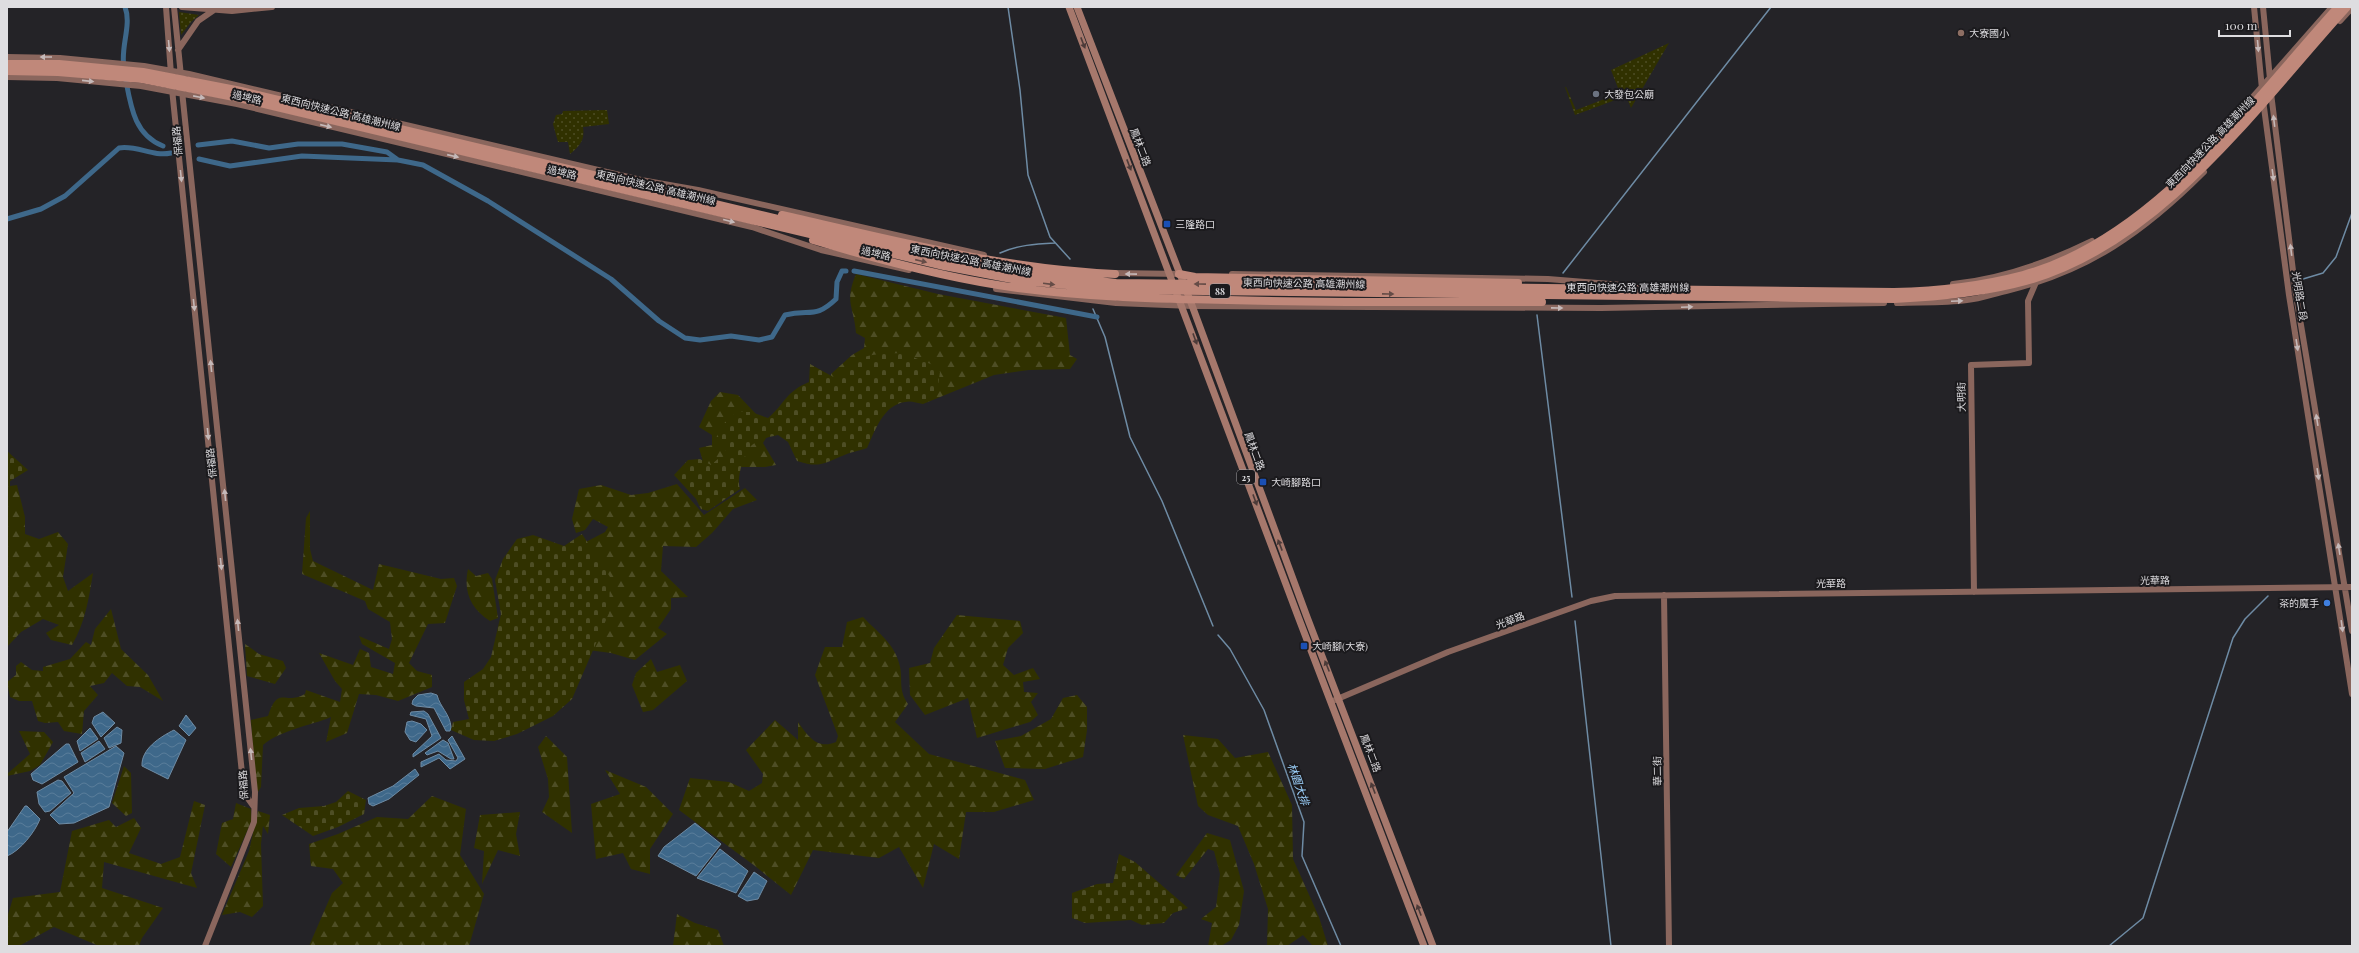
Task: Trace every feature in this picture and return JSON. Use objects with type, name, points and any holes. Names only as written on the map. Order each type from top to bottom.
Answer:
[{"type":"highway","name":"東西向快速公路 高雄潮州線","points":[[7,64],[59,64],[143,72],[241,91],[946,259],[1061,278],[1116,283],[1925,291],[1959,287],[2023,274],[2058,261],[2103,239],[2140,214],[2182,178],[2338,7]]},
{"type":"highway","name":"東西向快速公路 高雄潮州線","points":[[7,71],[58,72],[142,79],[232,97],[754,220],[872,250],[984,275],[1068,286],[1116,290],[1680,297],[1925,297],[1961,294],[2026,281],[2069,265],[2107,246],[2146,219],[2187,182],[2347,7]]},
{"type":"highway","points":[[640,186],[757,209],[947,253],[1070,272],[1115,274]]},
{"type":"highway","points":[[754,220],[764,225],[871,256],[983,282],[1031,289],[1104,296],[1191,303],[1293,301],[1668,300],[1680,297]]},
{"type":"highway","points":[[1179,274],[1195,277],[1491,282],[1600,287],[1614,289]]},
{"type":"main road","name":"鳳林二路","points":[[1069,7],[1330,702],[1424,946]]},
{"type":"main road","name":"鳳林二路","points":[[1076,7],[1191,303],[1304,609],[1340,699],[1433,946]]},
{"type":"street","name":"保福路","points":[[166,7],[172,92],[244,793],[254,807]]},
{"type":"street","name":"保福路","points":[[174,7],[186,136],[253,769],[254,807]]},
{"type":"street","points":[[182,7],[214,10],[272,7]]},
{"type":"street","name":"光明路二段","points":[[2254,7],[2263,107],[2289,295],[2352,694]]},
{"type":"street","name":"光明路二段","points":[[2263,7],[2271,99],[2296,295],[2352,631]]},
{"type":"street","name":"過埤路","points":[[7,58],[60,58],[127,64],[180,72],[641,180],[698,190],[948,248],[1019,262],[1115,274],[1548,279],[1616,285],[1905,288],[1958,284],[2022,270],[2101,236],[2138,211],[2179,176],[2221,133],[2332,7]]},
{"type":"street","points":[[2334,27],[2338,7]]},
{"type":"street","points":[[1191,303],[1608,308],[1925,302],[1968,300],[2036,283],[2071,270],[2109,251],[2149,223],[2190,185],[2271,99],[2352,8]]},
{"type":"street","points":[[178,50],[198,21],[214,10]]},
{"type":"street","name":"過埤路","points":[[7,77],[58,78],[131,85],[237,104],[694,212],[752,227],[821,250],[982,286],[1108,302],[1181,302]]},
{"type":"street","name":"大明街","points":[[1974,592],[1971,365],[2029,363],[2028,301],[2045,261]]},
{"type":"street","name":"光華路","points":[[1330,702],[1448,652],[1591,601],[1628,595],[2352,587]]},
{"type":"street","name":"華二街","points":[[1664,595],[1669,946]]},
{"type":"street","points":[[205,946],[254,822],[254,807]]},
{"type":"green space","points":[[179,12],[199,15],[191,22],[181,35]]},
{"type":"green space","points":[[1669,43],[1631,108],[1626,96],[1575,115],[1565,87],[1576,110],[1620,93],[1611,70]]},
{"type":"green space","points":[[607,110],[609,124],[583,127],[581,142],[570,154],[568,142],[558,142],[553,124],[556,115],[562,114],[563,111]]},
{"type":"green space","points":[[856,274],[938,294],[1066,318],[1070,355],[1077,359],[1070,369],[1029,370],[994,375],[923,404],[831,385],[831,374],[852,355],[864,348],[865,338],[856,333],[850,298],[852,284]]},
{"type":"green space","points":[[903,353],[933,365],[940,372],[936,398],[905,402],[897,404],[891,408],[885,413],[867,448],[848,453],[825,463],[815,465],[797,461],[788,442],[778,435],[768,437],[752,445],[746,453],[739,479],[740,489],[708,511],[701,509],[696,499],[674,475],[688,460],[700,459],[711,465],[719,458],[731,454],[722,448],[717,433],[722,425],[737,412],[751,412],[768,418],[790,394],[809,382],[810,364],[837,379],[845,374],[859,359],[878,354]]},
{"type":"green space","points":[[720,392],[738,395],[771,430],[763,443],[776,465],[765,467],[739,467],[711,489],[699,448],[712,445],[712,435],[699,427],[711,401]]},
{"type":"green space","points":[[7,451],[28,470],[7,483]]},
{"type":"green space","points":[[10,472],[10,486],[17,485],[25,517],[25,534],[39,539],[58,532],[68,544],[63,577],[68,591],[93,573],[83,619],[72,645],[51,640],[46,633],[59,625],[43,619],[21,632],[7,647],[7,474]]},
{"type":"green space","points":[[677,484],[704,515],[745,488],[757,500],[733,509],[712,533],[696,547],[663,546],[661,571],[688,597],[671,598],[671,609],[658,628],[667,634],[635,660],[611,653],[573,648],[559,556],[605,532],[608,527],[593,519],[585,530],[576,533],[572,519],[579,489],[601,485],[631,495],[648,493]]},
{"type":"green space","points":[[310,511],[310,549],[313,561],[373,590],[379,564],[441,579],[454,578],[457,586],[445,623],[428,624],[409,663],[417,671],[432,675],[432,687],[398,701],[376,695],[359,694],[347,733],[326,742],[331,717],[287,732],[270,740],[263,745],[261,787],[258,792],[255,787],[251,720],[268,716],[275,701],[279,698],[298,697],[305,694],[306,690],[340,702],[342,689],[335,681],[319,653],[353,665],[360,649],[369,653],[371,667],[393,674],[395,663],[362,644],[359,636],[389,649],[392,639],[390,622],[368,609],[365,601],[302,574],[306,518]]},
{"type":"green space","points":[[582,534],[610,577],[609,613],[572,699],[553,716],[517,734],[494,741],[474,740],[451,730],[453,722],[469,719],[464,700],[464,682],[483,669],[491,657],[501,614],[495,580],[503,559],[517,539],[533,535],[564,546]]},
{"type":"green space","points":[[468,569],[476,576],[488,573],[492,579],[498,618],[490,621],[473,605],[467,585]]},
{"type":"green space","points":[[111,609],[121,649],[148,675],[163,701],[140,687],[127,686],[112,673],[104,683],[90,686],[98,695],[84,711],[82,734],[64,731],[58,722],[45,723],[38,721],[32,701],[19,701],[10,697],[7,682],[16,675],[16,666],[21,662],[32,670],[43,671],[43,667],[70,659],[86,642],[91,645],[95,629]]},
{"type":"green space","points":[[957,615],[1020,621],[1023,633],[1008,648],[1003,665],[1014,675],[1033,668],[1040,679],[1023,682],[1024,692],[1038,693],[1031,702],[1038,715],[1030,722],[977,738],[968,698],[925,715],[910,695],[909,668],[930,663],[934,648]]},
{"type":"green space","points":[[863,617],[889,643],[897,656],[903,693],[908,704],[895,722],[929,754],[1025,780],[1034,800],[994,812],[966,812],[959,859],[934,844],[923,888],[899,847],[879,858],[813,850],[791,895],[755,866],[679,810],[690,778],[729,782],[749,791],[762,783],[763,774],[746,750],[775,720],[798,740],[798,722],[809,737],[818,743],[829,744],[836,742],[838,736],[815,675],[825,647],[842,647],[847,622]]},
{"type":"green space","points":[[245,644],[259,654],[283,661],[286,668],[275,684],[247,676]]},
{"type":"green space","points":[[651,659],[657,672],[680,665],[687,681],[653,710],[643,712],[632,685],[636,673]]},
{"type":"green space","points":[[1077,695],[1087,707],[1087,730],[1083,757],[1045,769],[1005,768],[995,741],[1021,736],[1051,719],[1063,698]]},
{"type":"green space","points":[[19,731],[44,732],[53,742],[40,765],[30,771],[7,776],[7,774],[30,754]]},
{"type":"green space","points":[[1183,735],[1218,739],[1235,758],[1268,752],[1292,805],[1293,859],[1319,917],[1328,946],[1313,946],[1303,935],[1287,946],[1267,946],[1268,909],[1254,864],[1238,826],[1208,815],[1198,806]]},
{"type":"green space","points":[[546,736],[567,757],[572,833],[542,812],[549,797],[548,779],[538,747]]},
{"type":"green space","points":[[124,766],[131,773],[132,813],[126,816],[112,803]]},
{"type":"green space","points":[[605,770],[646,787],[673,814],[650,849],[650,874],[631,869],[623,853],[596,859],[591,804],[620,794]]},
{"type":"green space","points":[[348,791],[366,800],[364,814],[338,827],[313,836],[282,815],[299,808],[324,806],[336,802]]},
{"type":"green space","points":[[432,796],[466,809],[460,855],[484,894],[469,946],[309,946],[332,893],[343,883],[333,869],[311,866],[309,844],[338,834],[377,817],[408,819]]},
{"type":"green space","points":[[194,801],[205,805],[191,873],[197,888],[104,862],[102,888],[163,908],[142,938],[139,946],[99,946],[54,927],[19,946],[7,946],[7,918],[13,898],[60,892],[72,831],[109,820],[116,827],[134,818],[141,828],[129,853],[161,864],[180,857]]},
{"type":"green space","points":[[236,803],[251,809],[252,820],[231,867],[216,854],[222,823],[233,819]]},
{"type":"green space","points":[[258,811],[270,815],[268,834],[263,826],[261,844],[263,906],[252,917],[240,912],[222,915],[249,851]]},
{"type":"green space","points":[[520,812],[516,834],[520,856],[498,850],[482,884],[484,851],[474,848],[480,815]]},
{"type":"green space","points":[[1207,833],[1230,840],[1244,891],[1239,925],[1231,940],[1221,946],[1208,946],[1212,923],[1201,919],[1216,907],[1220,874],[1214,851],[1208,849],[1184,879],[1176,875]]},
{"type":"green space","points":[[1119,854],[1135,862],[1188,908],[1173,913],[1164,923],[1142,925],[1131,920],[1085,923],[1072,918],[1072,893],[1097,884],[1113,883]]},
{"type":"green space","points":[[677,914],[695,923],[718,930],[724,946],[673,946]]},
{"type":"water","points":[[431,693],[437,695],[447,714],[451,727],[450,731],[446,731],[434,708],[416,706],[412,704],[413,700],[418,695]]},
{"type":"water","points":[[424,711],[428,714],[441,738],[413,757],[413,754],[432,736],[426,719],[410,715],[411,712]]},
{"type":"water","points":[[103,712],[115,723],[101,737],[92,723],[94,717]]},
{"type":"water","points":[[186,715],[196,728],[189,736],[179,726]]},
{"type":"water","points":[[412,721],[421,724],[427,730],[416,742],[410,740],[405,732],[407,722]]},
{"type":"water","points":[[117,727],[122,730],[121,743],[109,748],[104,738]]},
{"type":"water","points":[[90,728],[98,739],[80,751],[77,741]]},
{"type":"water","points":[[174,730],[186,740],[168,779],[142,766],[145,754],[152,744]]},
{"type":"water","points":[[452,736],[465,759],[450,769],[439,758],[421,767],[421,762],[439,754],[446,760],[456,761],[458,758],[448,740]]},
{"type":"water","points":[[443,740],[448,743],[454,759],[451,759],[438,751],[427,755],[425,753]]},
{"type":"water","points":[[99,741],[105,749],[85,762],[81,753]]},
{"type":"water","points":[[66,744],[69,744],[78,762],[42,784],[33,780],[31,774]]},
{"type":"water","points":[[116,746],[124,753],[109,807],[74,823],[59,824],[50,815],[74,793],[64,777]]},
{"type":"water","points":[[415,769],[419,775],[389,799],[373,806],[369,804],[368,798],[393,786]]},
{"type":"water","points":[[58,780],[62,781],[71,793],[50,811],[45,812],[39,804],[37,792]]},
{"type":"water","points":[[25,806],[27,806],[40,819],[35,830],[17,850],[7,856],[7,832]]},
{"type":"water","points":[[695,823],[721,844],[696,876],[658,856],[664,847]]},
{"type":"water","points":[[720,849],[748,871],[736,893],[697,878]]},
{"type":"water","points":[[754,872],[767,881],[758,899],[747,901],[738,896]]},
{"type":"waterway","points":[[124,67],[123,52],[127,29],[127,14],[125,7]]},
{"type":"waterway","points":[[1008,7],[1020,90],[1028,175],[1050,237],[1070,259]]},
{"type":"waterway","points":[[1563,273],[1771,7]]},
{"type":"waterway","points":[[126,81],[130,101],[140,128],[146,135],[163,146]]},
{"type":"waterway","points":[[198,145],[232,141],[269,148],[298,144],[342,144],[387,152],[398,160]]},
{"type":"waterway","points":[[7,219],[41,209],[65,196],[119,148],[132,148],[164,154],[171,153]]},
{"type":"waterway","points":[[199,159],[230,166],[302,156],[398,160],[423,165],[488,201],[611,279],[659,321],[685,338],[700,340],[731,336],[759,340],[772,337],[785,315],[817,311],[823,309],[836,299],[837,282],[842,271],[846,271]]},
{"type":"waterway","points":[[2303,279],[2323,273],[2336,257],[2352,213]]},
{"type":"waterway","points":[[1000,253],[1034,244],[1055,243]]},
{"type":"waterway","points":[[854,271],[1097,317]]},
{"type":"waterway","points":[[1093,309],[1105,337],[1130,437],[1162,501],[1213,626]]},
{"type":"waterway","points":[[1537,315],[1572,597]]},
{"type":"waterway","points":[[2109,946],[2143,918],[2233,638],[2245,619],[2268,596]]},
{"type":"waterway","points":[[1575,621],[1611,946]]},
{"type":"waterway","name":"林園大排","points":[[1218,635],[1230,649],[1264,710],[1304,822],[1302,856],[1341,946]]},
{"type":"place","name":"大寮國小","points":[[1961,33]]},
{"type":"place","name":"大發包公廟","points":[[1596,94]]},
{"type":"place","name":"三隆路口","points":[[1167,224]]},
{"type":"place","name":"大崎腳路口","points":[[1263,482]]},
{"type":"place","name":"茶的魔手","points":[[2327,603]]},
{"type":"place","name":"大崎腳(大寮)","points":[[1304,646]]}]
